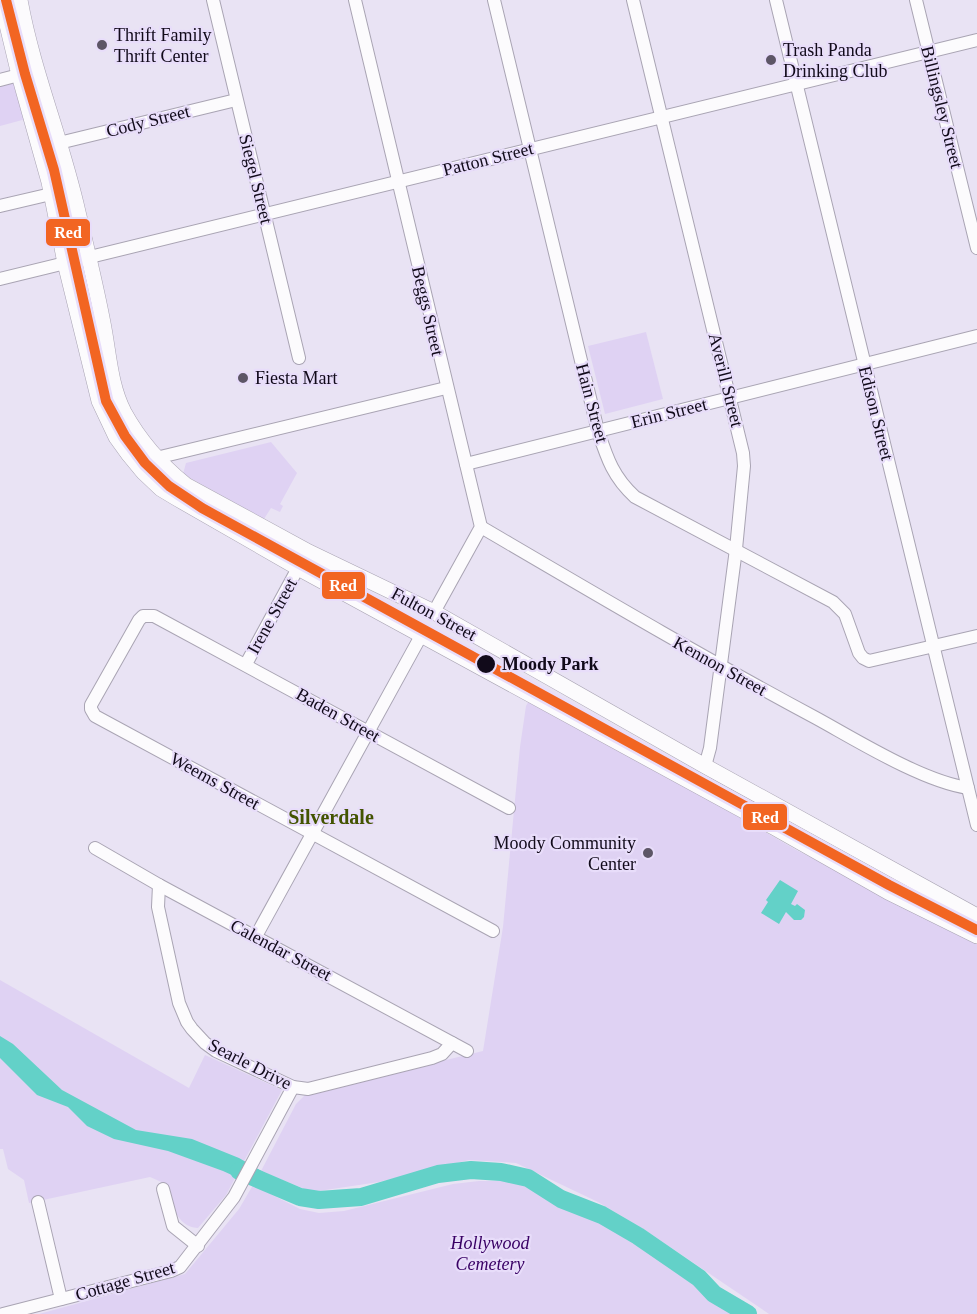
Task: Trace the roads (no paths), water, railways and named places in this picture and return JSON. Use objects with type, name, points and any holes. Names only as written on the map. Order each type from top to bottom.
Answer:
[{"type":"main road","name":"Fulton Street","points":[[1,0],[40,148],[99,401],[116,437],[142,472],[161,489],[298,568],[776,828],[888,892],[977,936]]},
{"type":"main road","name":"Fulton Street","points":[[20,0],[88,257],[118,396],[133,426],[156,458],[186,485],[309,552],[434,612],[705,766],[977,916]]},
{"type":"street","name":"Siegel Street","points":[[213,0],[299,358]]},
{"type":"street","name":"Beggs Street","points":[[355,0],[481,527]]},
{"type":"street","name":"Hain Street","points":[[494,0],[598,431],[613,472],[635,497],[833,602],[845,614],[859,653],[863,658],[869,661],[934,646]]},
{"type":"street","name":"Averill Street","points":[[633,0],[743,453],[744,466],[736,549],[710,748],[705,766]]},
{"type":"street","name":"Edison Street","points":[[776,0],[977,825]]},
{"type":"street","name":"Billingsley Street","points":[[916,0],[977,248]]},
{"type":"street","name":"Patton Street","points":[[0,279],[977,40]]},
{"type":"street","points":[[0,80],[19,75]]},
{"type":"street","name":"Cody Street","points":[[59,143],[236,100]]},
{"type":"street","points":[[0,206],[51,194]]},
{"type":"street","name":"Erin Street","points":[[466,464],[977,336]]},
{"type":"street","points":[[156,458],[446,388]]},
{"type":"street","points":[[434,612],[481,527]]},
{"type":"street","name":"Kennon Street","points":[[481,527],[721,667],[903,764],[938,780],[968,788]]},
{"type":"street","name":"Irene Street","points":[[246,664],[298,568]]},
{"type":"street","name":"Baden Street","points":[[95,716],[91,709],[93,701],[139,620],[149,615],[246,664],[509,808]]},
{"type":"street","points":[[256,936],[422,634]]},
{"type":"street","points":[[934,646],[977,636]]},
{"type":"street","name":"Weems Street","points":[[95,716],[493,931]]},
{"type":"street","name":"Calendar Street","points":[[95,848],[159,885],[467,1051]]},
{"type":"street","name":"Searle Drive","points":[[159,885],[158,908],[179,1002],[187,1022],[197,1036],[216,1051],[293,1088],[308,1089],[411,1064],[442,1054],[452,1043]]},
{"type":"street","name":"Cottage Street","points":[[3,1314],[175,1270],[183,1264],[239,1190],[293,1088]]},
{"type":"street","points":[[163,1190],[173,1226],[198,1246]]},
{"type":"street","points":[[38,1202],[61,1299]]},
{"type":"waterway","points":[[239,1171],[300,1197],[319,1200],[361,1197],[438,1174],[471,1170],[501,1172],[528,1178],[561,1199],[602,1215],[638,1236],[699,1278],[714,1294],[748,1314]]},
{"type":"place","name":"Thrift Family Thrift Center","points":[[102,45]]},
{"type":"place","name":"Trash Panda Drinking Club","points":[[771,60]]},
{"type":"place","name":"Fiesta Mart","points":[[243,378]]},
{"type":"place","name":"Moody Park","points":[[486,664]]},
{"type":"place","name":"Moody Community Center","points":[[648,853]]},
{"type":"district","name":"Silverdale","points":[[331,817]]},
{"type":"park label","name":"Hollywood Cemetery","points":[[490,1253]]}]
